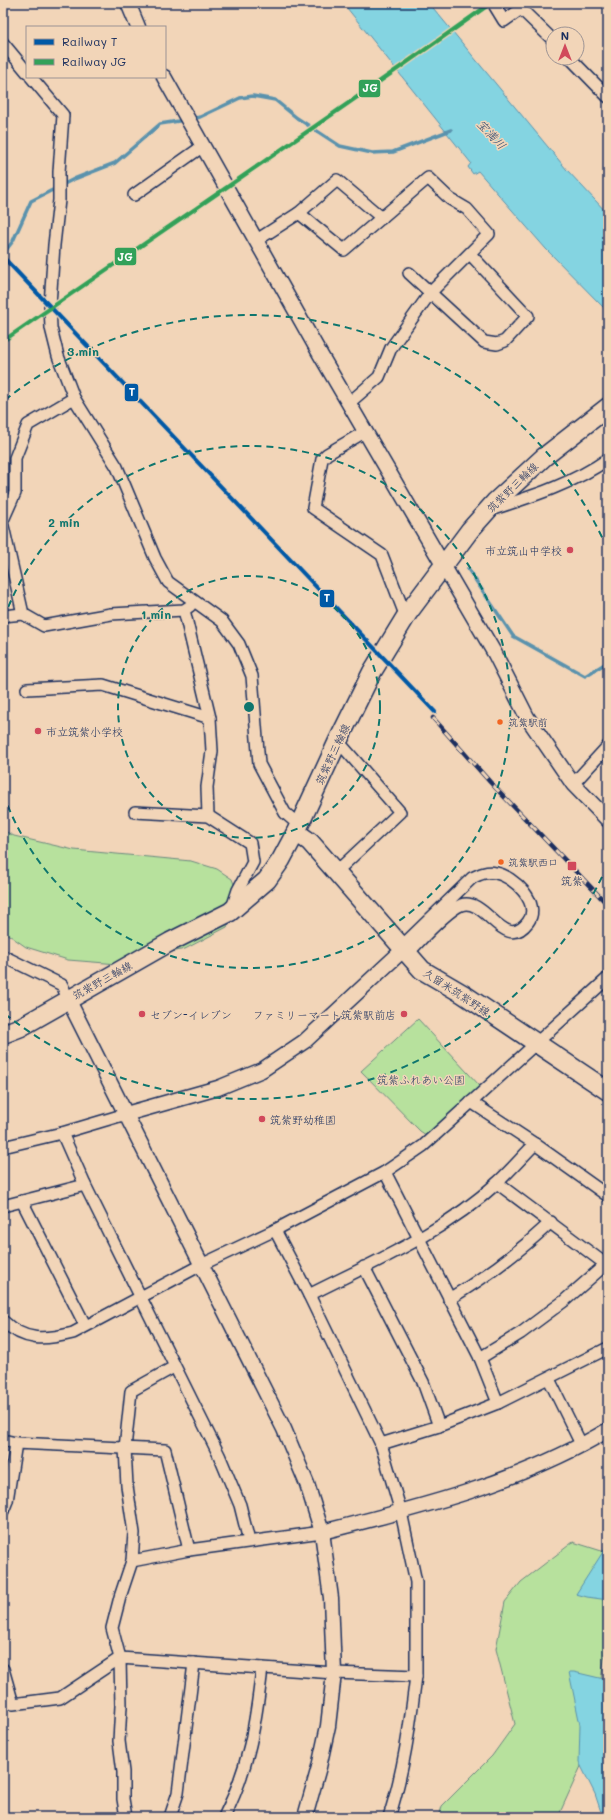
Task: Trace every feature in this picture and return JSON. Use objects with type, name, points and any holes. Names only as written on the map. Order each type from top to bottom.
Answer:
[{"type":"main road","name":"筑紫野三輪線","points":[[3,1034],[21,1026],[170,942],[230,912],[267,880],[281,860],[378,661],[406,617],[443,565],[486,512],[544,457],[608,407]]},
{"type":"main road","name":"久留米筑紫野線","points":[[297,828],[422,970],[463,994],[608,1092]]},
{"type":"street","points":[[128,3],[138,26]]},
{"type":"street","points":[[493,3],[504,20],[521,9],[545,32]]},
{"type":"street","points":[[3,43],[26,71]]},
{"type":"street","points":[[578,66],[608,98]]},
{"type":"street","points":[[32,78],[63,115],[59,198],[51,283],[51,328],[58,356],[74,398],[117,467],[155,558],[168,582],[195,603],[222,621],[239,644],[252,676],[259,764],[285,812],[297,828]]},
{"type":"street","points":[[165,78],[349,404],[494,654],[527,717],[573,784],[608,820]]},
{"type":"street","points":[[134,195],[203,146]]},
{"type":"street","points":[[299,213],[344,250],[428,178],[450,199],[467,209],[489,234],[431,292],[391,348],[379,377],[349,404]]},
{"type":"street","points":[[257,240],[299,213],[337,180],[382,218]]},
{"type":"street","points":[[409,274],[431,292],[484,342],[497,344],[505,341],[528,316],[470,254]]},
{"type":"street","points":[[3,520],[14,493],[14,458],[28,424],[74,398]]},
{"type":"street","points":[[361,434],[327,454],[322,459],[313,508],[382,555],[406,617]]},
{"type":"street","points":[[486,512],[558,486],[597,467],[608,459]]},
{"type":"street","points":[[3,526],[23,614]]},
{"type":"street","points":[[3,616],[23,614],[44,626],[111,614],[184,610],[195,603]]},
{"type":"street","points":[[184,610],[210,718],[212,751],[207,787],[208,816]]},
{"type":"street","points":[[27,689],[103,685],[210,718]]},
{"type":"street","points":[[336,872],[400,812],[338,741]]},
{"type":"street","points":[[573,784],[608,746]]},
{"type":"street","points":[[135,812],[208,816],[250,843],[253,862],[238,890],[230,912]]},
{"type":"street","points":[[3,1147],[62,1133],[218,1088],[262,1070],[305,1041],[404,950],[451,911],[461,905],[471,904],[478,906],[502,929],[513,931],[519,929],[528,922],[530,915],[530,903],[528,897],[515,883],[505,876],[489,872],[480,874],[472,878],[404,950]]},
{"type":"street","points":[[3,956],[62,985],[284,1429],[307,1484],[322,1532],[331,1598],[334,1673],[328,1726],[319,1767],[305,1817]]},
{"type":"street","points":[[3,1321],[12,1330],[34,1338],[56,1338],[73,1333],[142,1298],[201,1265],[275,1230],[384,1172],[423,1146],[534,1043],[608,978]]},
{"type":"street","points":[[471,1102],[535,1144],[608,1196]]},
{"type":"street","points":[[62,1133],[85,1185],[219,1455],[240,1505],[249,1541]]},
{"type":"street","points":[[309,1295],[419,1240],[459,1213],[497,1183],[535,1144]]},
{"type":"street","points":[[384,1172],[480,1358],[498,1403]]},
{"type":"street","points":[[480,1358],[533,1324],[564,1301],[607,1265],[497,1183]]},
{"type":"street","points":[[3,1206],[85,1185]]},
{"type":"street","points":[[22,1201],[85,1326]]},
{"type":"street","points":[[449,1298],[481,1280],[514,1255],[551,1222]]},
{"type":"street","points":[[275,1230],[309,1295],[381,1444],[401,1512],[416,1582],[416,1676],[408,1740],[398,1789],[389,1817]]},
{"type":"street","points":[[364,1267],[423,1382],[439,1426]]},
{"type":"street","points":[[381,1444],[439,1426],[498,1403],[608,1348]]},
{"type":"street","points":[[126,1817],[123,1799],[123,1772],[119,1741],[121,1706],[120,1658],[112,1628],[120,1597],[132,1561],[134,1533],[127,1486],[125,1448],[131,1391],[174,1367]]},
{"type":"street","points":[[549,1378],[582,1446]]},
{"type":"street","points":[[132,1561],[189,1550],[322,1532],[401,1512],[458,1496],[582,1446],[608,1430]]},
{"type":"street","points":[[3,1440],[16,1443],[165,1450],[189,1550]]},
{"type":"street","points":[[3,1511],[7,1502],[16,1443]]},
{"type":"street","points":[[3,1668],[13,1704],[60,1698],[120,1658],[334,1673],[416,1676]]},
{"type":"street","points":[[170,1817],[178,1793],[194,1663]]},
{"type":"street","points":[[224,1817],[232,1802],[251,1747],[262,1668]]},
{"type":"green space","points":[[3,830],[14,836],[74,850],[191,861],[217,869],[232,879],[238,895],[237,910],[227,927],[185,949],[118,964],[68,960],[26,947],[3,931]]},
{"type":"green space","name":"筑紫ふれあい公園","points":[[418,1019],[480,1086],[426,1135],[420,1131],[361,1071]]},
{"type":"green space","points":[[573,1542],[608,1553],[608,1634],[592,1737],[582,1764],[558,1817],[439,1817],[442,1806],[492,1756],[515,1724],[496,1649],[505,1602],[521,1582]]},
{"type":"water","name":"宝満川","points":[[343,3],[429,3],[567,170],[608,214],[608,312],[546,249],[478,171],[473,174],[468,167],[471,163]]},
{"type":"water","points":[[608,1544],[608,1600],[576,1594]]},
{"type":"water","points":[[569,1672],[608,1680],[608,1813],[601,1812],[595,1794],[579,1762],[580,1725]]},
{"type":"waterway","points":[[191,119],[200,117],[240,98],[253,96],[275,100],[297,118],[340,146],[372,153],[393,152],[451,130]]},
{"type":"waterway","points":[[3,254],[13,241],[31,201],[74,179],[115,163],[160,124],[185,120]]},
{"type":"waterway","points":[[468,569],[513,636],[585,676],[608,662]]},
{"type":"railway","points":[[433,718],[490,782],[608,905]]},
{"type":"rail line","name":"JG","points":[[3,341],[309,131],[491,3]]},
{"type":"rail line","name":"T","points":[[3,257],[435,712]]},
{"type":"place","name":"市立筑山中学校","points":[[570,550]]},
{"type":"place","name":"筑紫駅前","points":[[500,722]]},
{"type":"place","name":"市立筑紫小学校","points":[[38,731]]},
{"type":"place","name":"筑紫駅西口","points":[[501,862]]},
{"type":"place","name":"筑紫","points":[[572,866]]},
{"type":"place","name":"セブン-イレブン","points":[[142,1014]]},
{"type":"place","name":"ファミリーマート筑紫駅前店","points":[[404,1014]]},
{"type":"place","name":"筑紫野幼稚園","points":[[262,1119]]}]
